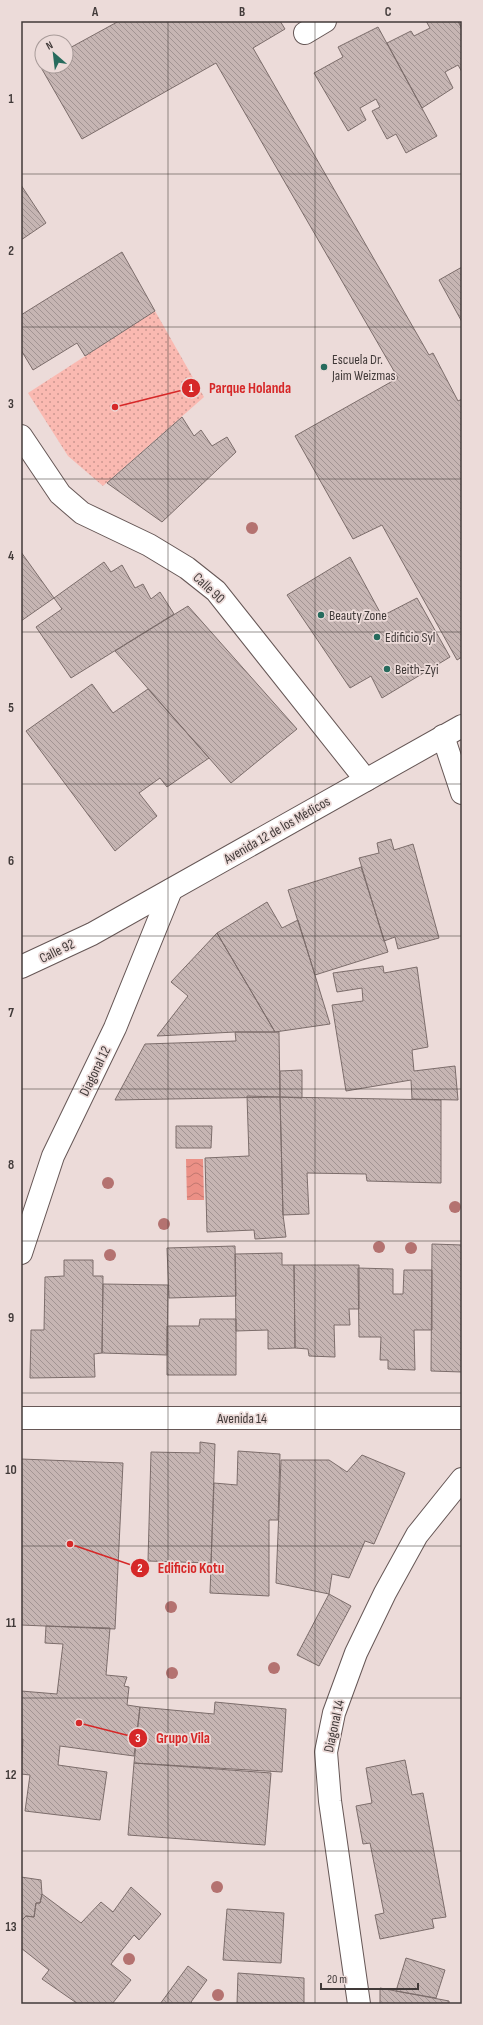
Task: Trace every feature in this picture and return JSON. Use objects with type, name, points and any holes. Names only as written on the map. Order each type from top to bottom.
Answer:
[{"type":"street","points":[[305,33],[325,21]]},
{"type":"street","name":"Calle 90","points":[[21,436],[60,494],[82,513],[149,545],[187,568],[216,591],[366,780]]},
{"type":"street","name":"Avenida 12 de los Médicos","points":[[92,934],[462,726]]},
{"type":"street","points":[[443,736],[462,793]]},
{"type":"street","name":"Diagonal 12","points":[[21,1253],[53,1156],[115,1028],[171,890]]},
{"type":"street","name":"Calle 92","points":[[21,967],[92,934]]},
{"type":"street","name":"Avenida 14","points":[[21,1418],[462,1418]]},
{"type":"street","name":"Diagonal 14","points":[[358,2004],[330,1801],[326,1752],[334,1713],[356,1654],[388,1586],[417,1535],[462,1479]]},
{"type":"shaded area","points":[[155,311],[204,397],[103,486],[68,456],[28,393]]},
{"type":"water","points":[[186,1159],[203,1159],[204,1200],[187,1200]]},
{"type":"building","points":[[119,21],[280,21],[285,29],[253,48],[429,355],[433,353],[458,401],[462,399],[462,657],[457,660],[382,525],[353,539],[295,436],[398,378],[216,63],[82,139],[45,74],[74,74],[74,46]]},
{"type":"building","points":[[426,21],[458,21],[462,29],[462,72],[458,65],[445,72],[453,88],[422,108],[387,43],[411,31],[414,36],[430,28]]},
{"type":"building","points":[[458,21],[462,21],[462,29]]},
{"type":"building","points":[[378,27],[437,136],[406,153],[396,134],[387,139],[372,111],[380,107],[376,99],[360,108],[366,120],[348,131],[314,73],[343,57],[338,47]]},
{"type":"building","points":[[21,185],[46,223],[21,240]]},
{"type":"building","points":[[122,252],[155,311],[85,356],[77,343],[33,370],[21,350],[21,315]]},
{"type":"building","points":[[462,267],[462,322],[439,280]]},
{"type":"building","points":[[182,417],[194,436],[201,430],[212,446],[227,437],[236,452],[162,522],[107,483]]},
{"type":"building","points":[[21,552],[54,598],[21,621]]},
{"type":"building","name":"Edificio Syl","points":[[350,557],[382,616],[417,598],[450,657],[382,698],[371,676],[350,688],[287,595]]},
{"type":"building","points":[[104,562],[111,572],[122,565],[135,588],[143,584],[151,599],[160,592],[174,614],[71,678],[36,627],[62,609],[54,598]]},
{"type":"building","points":[[188,606],[297,729],[231,783],[115,651]]},
{"type":"building","points":[[92,684],[113,713],[148,689],[209,758],[167,787],[160,778],[139,793],[157,816],[115,851],[26,731]]},
{"type":"building","points":[[391,839],[394,850],[413,844],[439,938],[398,949],[395,937],[384,941],[359,858],[379,853],[377,843]]},
{"type":"building","points":[[361,867],[388,952],[315,975],[288,890]]},
{"type":"building","points":[[267,902],[282,928],[298,920],[330,1024],[275,1032],[217,933]]},
{"type":"building","points":[[217,933],[275,1032],[235,1032],[157,1036],[188,996],[171,982]]},
{"type":"building","points":[[383,966],[384,973],[417,967],[428,1047],[412,1050],[414,1071],[455,1066],[458,1100],[412,1099],[411,1080],[346,1091],[332,1005],[363,1001],[362,988],[337,992],[333,973]]},
{"type":"building","points":[[235,1032],[279,1032],[280,1097],[115,1100],[145,1044],[236,1041]]},
{"type":"building","points":[[302,1070],[302,1098],[280,1097],[280,1071]]},
{"type":"building","points":[[247,1096],[280,1097],[283,1215],[286,1237],[255,1239],[254,1230],[207,1232],[205,1158],[249,1156]]},
{"type":"building","points":[[280,1097],[441,1100],[441,1183],[367,1181],[366,1174],[307,1173],[309,1214],[283,1215]]},
{"type":"building","points":[[176,1126],[212,1126],[211,1148],[176,1148]]},
{"type":"building","points":[[432,1244],[462,1245],[462,1372],[431,1371]]},
{"type":"building","points":[[235,1246],[236,1296],[169,1298],[167,1248]]},
{"type":"building","points":[[282,1253],[282,1265],[294,1265],[295,1348],[268,1349],[268,1330],[236,1331],[235,1254]]},
{"type":"building","points":[[64,1260],[93,1260],[93,1276],[103,1276],[102,1353],[94,1354],[95,1377],[30,1378],[31,1330],[44,1330],[45,1277],[64,1276]]},
{"type":"building","points":[[294,1265],[359,1265],[359,1309],[349,1309],[350,1325],[334,1325],[335,1357],[309,1356],[308,1349],[295,1348]]},
{"type":"building","points":[[358,1268],[393,1269],[393,1294],[403,1294],[404,1270],[432,1270],[432,1330],[414,1330],[415,1370],[388,1369],[388,1360],[380,1360],[381,1337],[359,1337]]},
{"type":"building","points":[[103,1284],[168,1285],[167,1355],[102,1353]]},
{"type":"building","points":[[200,1319],[236,1319],[236,1375],[167,1375],[167,1326],[199,1326]]},
{"type":"building","points":[[200,1442],[215,1444],[211,1563],[148,1561],[151,1452],[200,1453]]},
{"type":"building","points":[[238,1451],[280,1454],[278,1520],[269,1520],[269,1596],[210,1593],[214,1483],[237,1485]]},
{"type":"building","points":[[362,1455],[405,1473],[374,1544],[365,1541],[349,1578],[332,1574],[329,1594],[276,1583],[281,1460],[329,1460],[347,1472]]},
{"type":"building","points":[[21,1459],[123,1463],[115,1629],[21,1625]]},
{"type":"building","points":[[329,1594],[351,1606],[319,1666],[297,1655]]},
{"type":"building","points":[[46,1626],[110,1628],[106,1675],[127,1677],[124,1686],[129,1687],[127,1705],[140,1707],[134,1756],[60,1746],[58,1765],[107,1772],[100,1820],[25,1811],[30,1775],[21,1774],[23,1739],[21,1739],[21,1691],[57,1694],[63,1644],[45,1643]]},
{"type":"building","points":[[215,1702],[286,1709],[282,1772],[134,1763],[140,1707],[214,1714]]},
{"type":"building","points":[[405,1760],[412,1795],[423,1793],[446,1917],[432,1919],[434,1928],[380,1939],[375,1915],[384,1913],[370,1843],[363,1844],[356,1806],[372,1803],[366,1768]]},
{"type":"building","points":[[134,1763],[271,1773],[265,1845],[128,1835]]},
{"type":"building","points":[[21,1877],[41,1880],[42,1894],[40,1903],[36,1903],[34,1917],[26,1916],[21,1921]]},
{"type":"building","points":[[131,1887],[161,1914],[139,1940],[134,1935],[111,1964],[131,1980],[112,2004],[78,2004],[42,1979],[49,1970],[21,1948],[21,1921],[26,1916],[34,1917],[36,1903],[40,1903],[42,1894],[81,1923],[101,1902],[113,1912]]},
{"type":"building","points":[[227,1909],[284,1913],[281,1963],[223,1960]]},
{"type":"building","points":[[406,1958],[445,1970],[436,1998],[396,1991]]},
{"type":"building","points":[[188,1966],[207,1980],[191,2002],[193,2004],[160,2004]]},
{"type":"building","points":[[238,1973],[304,1978],[304,2004],[237,2004]]},
{"type":"building","points":[[380,1988],[449,2001],[449,2004],[380,2004]]},
{"type":"place","name":"Escuela Dr. Jaim Weizmas","points":[[324,367]]},
{"type":"place","name":"Parque Holanda","points":[[115,407]]},
{"type":"place","name":"Beauty Zone","points":[[321,615]]},
{"type":"place","name":"Edificio Syl","points":[[377,637]]},
{"type":"place","name":"Beith-Zyi","points":[[387,669]]},
{"type":"place","name":"Edificio Kotu","points":[[70,1544]]},
{"type":"place","name":"Grupo Vila","points":[[79,1723]]}]
